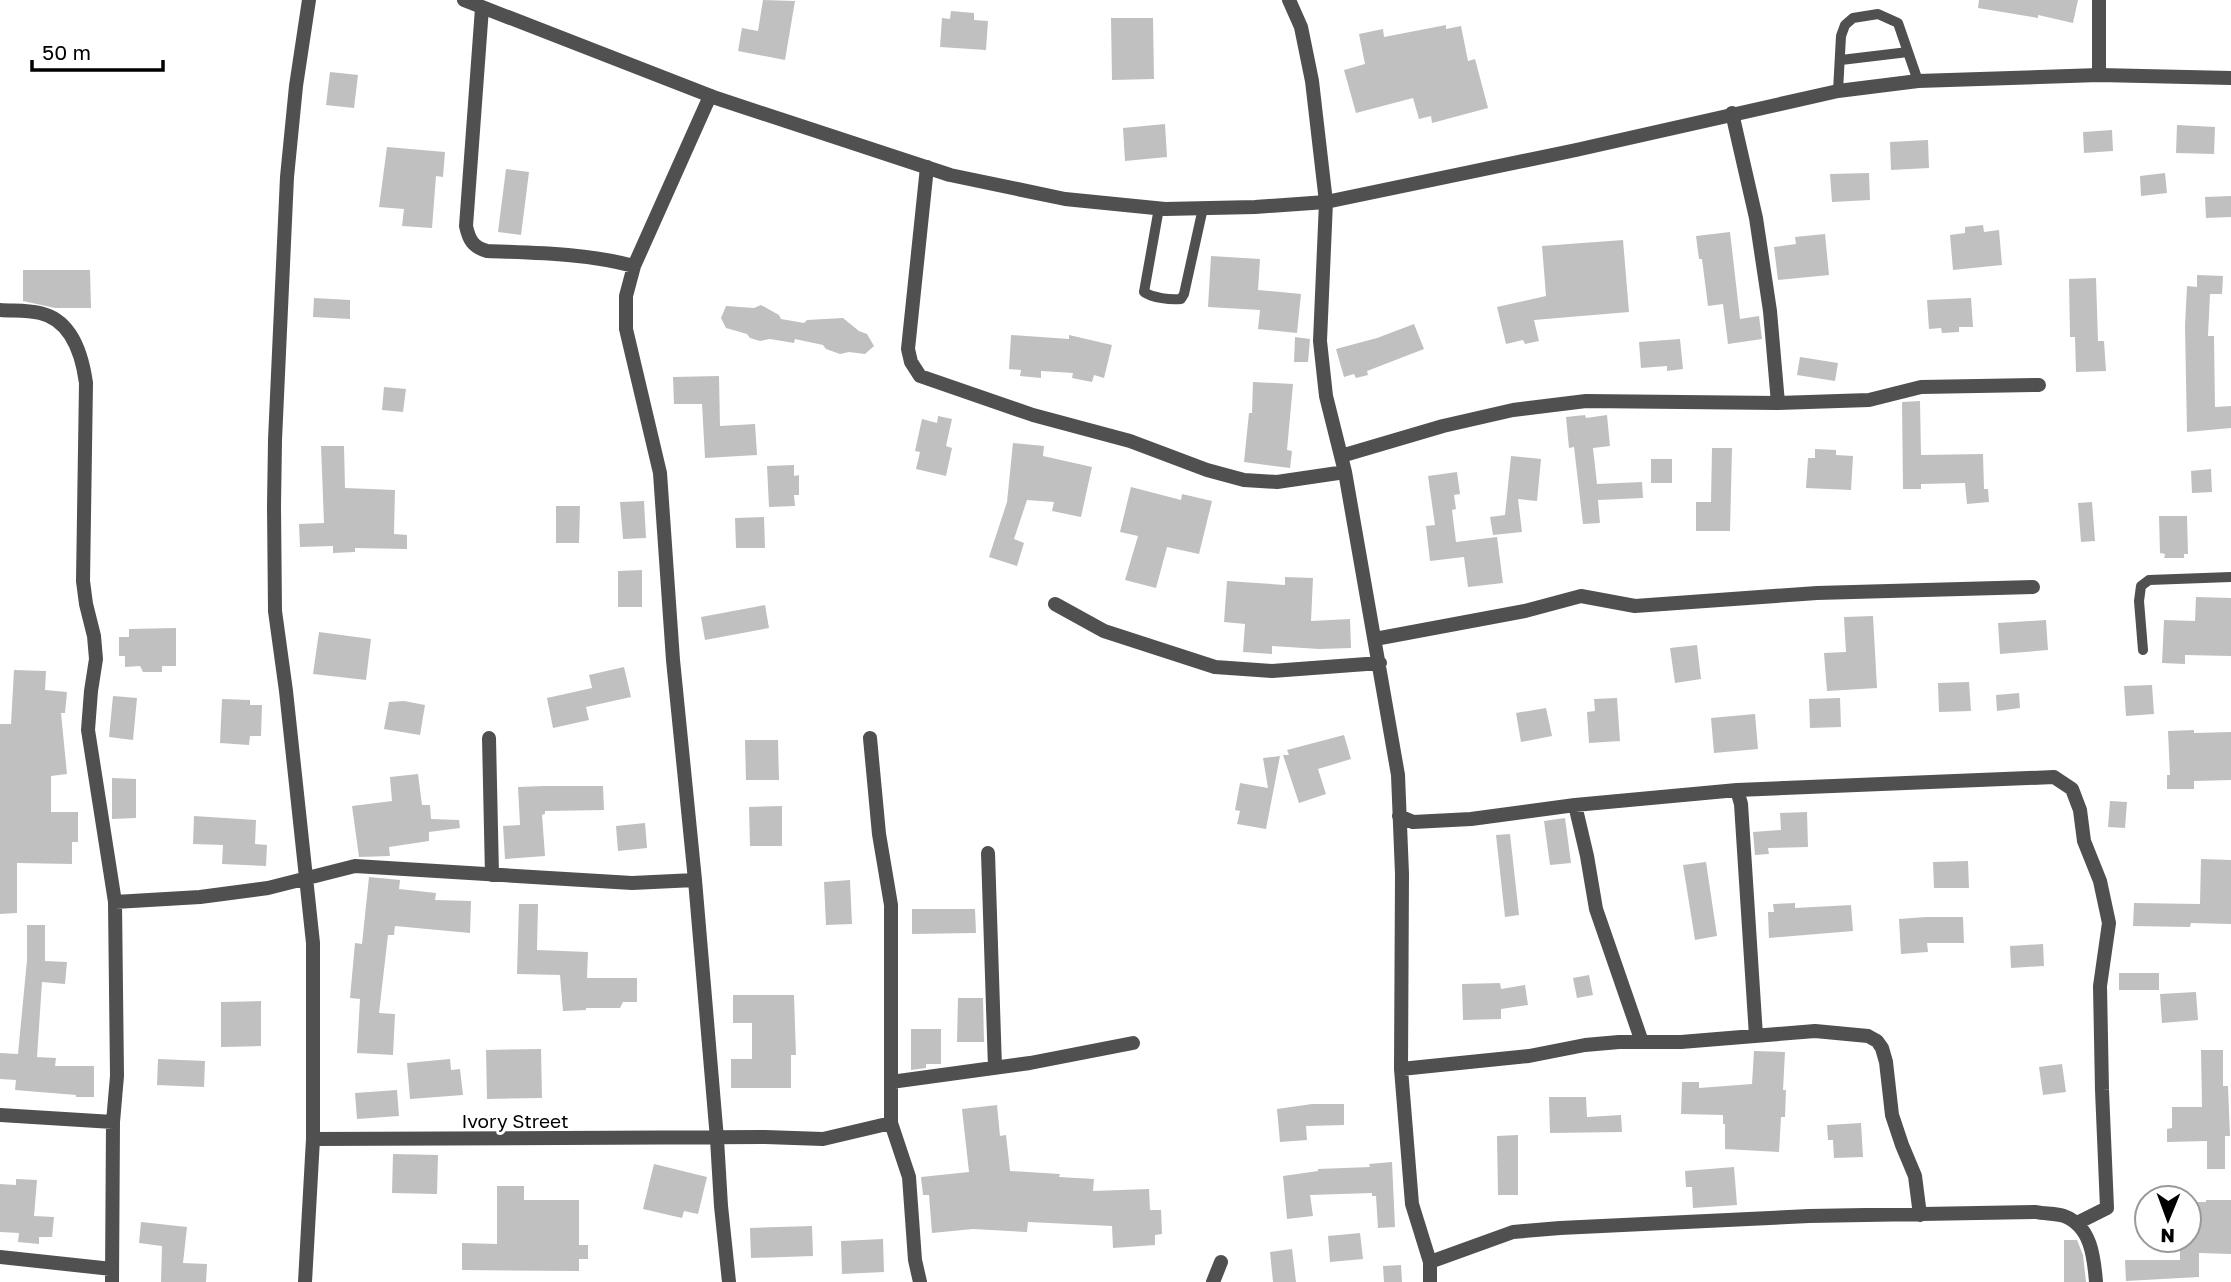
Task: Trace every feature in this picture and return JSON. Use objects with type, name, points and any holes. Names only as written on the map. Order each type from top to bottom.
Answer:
[{"type":"street","points":[[306,1282],[313,1139],[313,943],[275,611],[274,506],[275,426],[287,177],[296,86],[309,0]]},
{"type":"street","points":[[464,0],[710,96],[950,174],[1065,199],[1159,208],[1255,207],[1326,202],[1563,153],[1838,91],[1918,81],[2099,75],[2231,78]]},
{"type":"street","points":[[1289,0],[1301,27],[1312,81],[1326,202],[1320,341],[1326,396],[1345,472],[1398,775],[1402,874],[1401,1069],[1412,1204],[1430,1262],[1430,1282]]},
{"type":"street","points":[[2099,0],[2099,75]]},
{"type":"street","points":[[482,8],[466,226],[469,239],[477,248],[487,251],[573,254],[607,258],[634,266]]},
{"type":"street","points":[[710,96],[634,266],[626,296],[626,329],[660,473],[673,660],[695,880],[729,1282]]},
{"type":"street","points":[[1732,113],[1756,218],[1770,311],[1778,403]]},
{"type":"street","points":[[927,167],[908,349],[911,362],[920,376],[1033,415],[1130,441],[1244,481],[1277,482],[1345,472]]},
{"type":"street","points":[[0,310],[40,313],[56,319],[75,340],[83,362],[86,383],[83,581],[96,659],[88,730],[115,902],[117,1076],[113,1122],[112,1276],[0,1257]]},
{"type":"street","points":[[1341,456],[1443,426],[1513,410],[1586,401],[1778,403],[1869,400],[1921,387],[2039,385]]},
{"type":"street","points":[[1376,639],[1525,611],[1581,596],[1635,606],[1817,593],[2033,587]]},
{"type":"street","points":[[1055,604],[1104,631],[1215,667],[1272,671],[1380,663]]},
{"type":"street","points":[[489,738],[492,875]]},
{"type":"street","points":[[870,738],[879,834],[891,905],[891,1123],[909,1177],[915,1260],[920,1282]]},
{"type":"street","points":[[1399,816],[1413,822],[1471,819],[1575,805],[1737,790],[2054,777],[2072,789],[2080,810],[2084,841],[2100,881],[2109,923],[2100,986],[2107,1209],[2077,1223]]},
{"type":"street","points":[[1737,790],[1741,804],[1756,1036]]},
{"type":"street","points":[[1575,805],[1596,909],[1642,1042]]},
{"type":"street","points":[[988,853],[995,1068]]},
{"type":"street","points":[[115,902],[200,897],[268,888],[305,881],[355,866],[632,883],[695,880]]},
{"type":"street","points":[[1401,1069],[1529,1056],[1585,1045],[1681,1042],[1815,1031],[1868,1036],[1878,1041],[1886,1062],[1892,1115],[1915,1176],[1920,1214]]},
{"type":"street","points":[[891,1082],[995,1068],[1133,1043]]},
{"type":"street","points":[[0,1115],[113,1122]]},
{"type":"street","name":"Ivory Street","points":[[313,1139],[823,1139],[891,1123]]},
{"type":"street","points":[[1430,1262],[1513,1232],[1560,1228],[1809,1216],[2036,1212],[2063,1216],[2077,1223],[2087,1236],[2096,1282]]},
{"type":"street","points":[[1213,1282],[1222,1262]]},
{"type":"lane","points":[[1838,91],[1841,36],[1845,25],[1853,18],[1878,14],[1898,23],[1918,81]]},
{"type":"lane","points":[[1840,60],[1908,52]]},
{"type":"lane","points":[[1159,208],[1144,292],[1174,300],[1181,299],[1184,294],[1203,208]]},
{"type":"lane","points":[[2143,650],[2139,601],[2141,586],[2149,580],[2231,577]]},
{"type":"building","points":[[763,0],[795,1],[785,60],[738,51],[742,28],[758,31]]},
{"type":"building","points":[[1979,0],[2078,0],[2073,23],[2038,15],[2038,18],[1978,8]]},
{"type":"building","points":[[951,11],[974,13],[974,20],[988,21],[986,50],[940,47],[942,18],[950,19]]},
{"type":"building","points":[[1111,18],[1153,18],[1154,79],[1112,80]]},
{"type":"building","points":[[1446,25],[1446,29],[1461,26],[1468,61],[1475,59],[1488,108],[1432,123],[1431,116],[1419,119],[1413,98],[1356,113],[1344,70],[1365,64],[1359,34],[1383,29],[1384,37]]},
{"type":"building","points":[[330,72],[358,75],[354,108],[326,105]]},
{"type":"building","points":[[1165,124],[1167,157],[1125,161],[1123,128]]},
{"type":"building","points":[[2177,125],[2215,127],[2214,154],[2176,153]]},
{"type":"building","points":[[2112,130],[2113,151],[2084,153],[2083,132]]},
{"type":"building","points":[[1928,140],[1929,168],[1891,170],[1890,142]]},
{"type":"building","points":[[387,147],[445,152],[443,177],[436,176],[432,228],[402,226],[404,209],[379,207]]},
{"type":"building","points":[[506,169],[529,172],[521,235],[498,232]]},
{"type":"building","points":[[1869,173],[1870,200],[1832,202],[1830,174]]},
{"type":"building","points":[[2165,173],[2167,193],[2141,196],[2140,176]]},
{"type":"building","points":[[2231,196],[2231,217],[2206,218],[2205,197]]},
{"type":"building","points":[[1983,225],[1984,232],[1999,230],[2002,265],[1953,270],[1950,235],[1965,233],[1965,227]]},
{"type":"building","points":[[1730,232],[1740,319],[1759,316],[1762,339],[1728,344],[1723,304],[1708,306],[1696,236]]},
{"type":"building","points":[[1825,234],[1829,275],[1778,280],[1774,247],[1796,244],[1795,237]]},
{"type":"building","points":[[1623,240],[1629,312],[1534,320],[1539,341],[1525,344],[1523,340],[1506,344],[1497,307],[1546,296],[1542,246]]},
{"type":"building","points":[[1211,256],[1260,259],[1258,290],[1301,294],[1297,333],[1258,329],[1260,310],[1208,307]]},
{"type":"building","points":[[23,270],[90,270],[91,308],[55,308],[23,301]]},
{"type":"building","points":[[2197,275],[2223,276],[2222,294],[2210,294],[2208,336],[2214,336],[2215,407],[2231,406],[2231,428],[2187,432],[2187,286],[2197,287]]},
{"type":"building","points":[[2096,278],[2098,341],[2104,341],[2106,371],[2076,372],[2075,337],[2070,337],[2069,279]]},
{"type":"building","points":[[314,298],[350,300],[350,319],[313,317]]},
{"type":"building","points":[[1971,298],[1973,327],[1959,327],[1959,332],[1942,333],[1941,328],[1929,329],[1927,300]]},
{"type":"building","points":[[761,305],[779,315],[781,319],[804,323],[807,320],[843,318],[867,334],[874,346],[865,354],[840,354],[826,349],[823,345],[795,339],[794,343],[770,339],[760,341],[726,328],[721,318],[726,306],[754,308]]},
{"type":"building","points":[[1414,324],[1424,349],[1367,371],[1368,375],[1356,378],[1354,374],[1344,377],[1336,349]]},
{"type":"building","points":[[1011,335],[1069,339],[1069,335],[1112,345],[1104,378],[1094,375],[1092,382],[1072,378],[1073,373],[1041,371],[1041,378],[1020,376],[1021,370],[1009,369]]},
{"type":"building","points":[[1295,337],[1310,339],[1308,362],[1294,362]]},
{"type":"building","points":[[1680,339],[1683,369],[1667,371],[1667,366],[1641,368],[1639,342]]},
{"type":"building","points":[[1800,357],[1838,363],[1835,381],[1797,375]]},
{"type":"building","points":[[719,376],[720,426],[755,424],[757,455],[705,458],[702,404],[674,404],[673,377]]},
{"type":"building","points":[[1253,382],[1293,384],[1287,450],[1292,451],[1290,468],[1244,462],[1249,413],[1252,413]]},
{"type":"building","points":[[384,387],[406,389],[403,412],[382,410]]},
{"type":"building","points":[[1920,401],[1921,455],[1983,454],[1984,489],[1988,489],[1989,502],[1967,504],[1965,483],[1921,484],[1921,489],[1903,489],[1902,402]]},
{"type":"building","points":[[1585,415],[1586,418],[1607,415],[1610,446],[1593,448],[1597,484],[1642,482],[1643,498],[1598,500],[1600,523],[1583,524],[1574,447],[1569,448],[1566,417]]},
{"type":"building","points":[[938,416],[952,419],[946,446],[952,448],[946,476],[916,469],[920,452],[915,451],[922,419],[937,423]]},
{"type":"building","points":[[1013,443],[1044,446],[1043,456],[1092,467],[1081,517],[1052,511],[1054,502],[1027,500],[1014,539],[1024,543],[1017,566],[989,557],[1007,502]]},
{"type":"building","points":[[321,446],[344,446],[345,488],[395,490],[394,534],[407,535],[407,549],[355,548],[355,552],[333,553],[333,546],[300,547],[299,524],[324,523]]},
{"type":"building","points":[[1712,448],[1732,448],[1730,531],[1696,531],[1696,502],[1711,502]]},
{"type":"building","points":[[1815,449],[1836,450],[1836,455],[1853,456],[1851,490],[1806,488],[1808,458],[1815,458]]},
{"type":"building","points":[[1511,456],[1541,459],[1537,501],[1518,499],[1522,532],[1493,535],[1490,517],[1505,515]]},
{"type":"building","points":[[1651,459],[1672,459],[1672,483],[1651,483]]},
{"type":"building","points":[[794,465],[794,476],[799,475],[799,495],[794,495],[795,506],[769,507],[767,466]]},
{"type":"building","points":[[2211,469],[2212,492],[2192,493],[2191,471]]},
{"type":"building","points":[[1457,472],[1460,494],[1454,495],[1456,509],[1452,510],[1456,542],[1497,537],[1503,583],[1468,587],[1464,557],[1430,561],[1426,526],[1435,525],[1428,476]]},
{"type":"building","points":[[1131,487],[1181,500],[1182,494],[1212,501],[1199,554],[1167,547],[1156,588],[1125,580],[1138,536],[1120,532]]},
{"type":"building","points":[[644,501],[646,538],[623,539],[620,502]]},
{"type":"building","points":[[2092,502],[2095,541],[2081,542],[2078,503]]},
{"type":"building","points":[[556,506],[580,506],[579,543],[556,543]]},
{"type":"building","points":[[2159,516],[2187,516],[2188,554],[2184,554],[2184,558],[2164,558],[2165,554],[2160,553]]},
{"type":"building","points":[[764,517],[765,548],[736,548],[735,518]]},
{"type":"building","points":[[642,570],[642,607],[618,607],[618,571]]},
{"type":"building","points":[[1285,577],[1313,578],[1311,621],[1350,619],[1351,648],[1272,646],[1272,654],[1243,652],[1245,624],[1224,622],[1227,581],[1285,585]]},
{"type":"building","points":[[2196,597],[2231,598],[2231,656],[2185,655],[2185,664],[2162,663],[2164,620],[2195,621]]},
{"type":"building","points":[[765,605],[769,628],[705,640],[701,617]]},
{"type":"building","points":[[1873,616],[1877,688],[1827,691],[1824,653],[1846,652],[1844,617]]},
{"type":"building","points":[[2046,620],[2048,650],[2000,654],[1998,623]]},
{"type":"building","points":[[176,628],[176,666],[162,666],[162,672],[143,672],[140,666],[125,667],[125,656],[119,656],[119,637],[129,637],[129,629]]},
{"type":"building","points":[[319,632],[371,639],[366,680],[313,674]]},
{"type":"building","points":[[1697,645],[1701,679],[1675,683],[1670,648]]},
{"type":"building","points":[[624,667],[631,697],[586,707],[589,720],[553,728],[547,698],[592,688],[589,675]]},
{"type":"building","points":[[14,670],[46,671],[45,690],[67,692],[65,713],[61,713],[67,774],[51,776],[51,812],[78,812],[78,842],[72,842],[72,864],[17,863],[17,913],[0,914],[0,724],[11,724]]},
{"type":"building","points":[[1969,682],[1971,711],[1939,712],[1938,683]]},
{"type":"building","points":[[2152,685],[2154,714],[2126,716],[2124,686]]},
{"type":"building","points":[[2019,693],[2020,708],[1997,711],[1996,695]]},
{"type":"building","points":[[113,696],[137,698],[133,740],[109,737]]},
{"type":"building","points":[[1617,698],[1620,741],[1589,743],[1587,712],[1595,711],[1594,699]]},
{"type":"building","points":[[1840,698],[1841,727],[1810,728],[1809,699]]},
{"type":"building","points":[[222,699],[250,700],[250,705],[262,705],[261,736],[250,736],[249,745],[220,743]]},
{"type":"building","points":[[404,701],[425,705],[420,735],[384,729],[389,702]]},
{"type":"building","points":[[1546,708],[1552,736],[1521,742],[1516,713]]},
{"type":"building","points":[[1755,714],[1758,749],[1714,753],[1711,718]]},
{"type":"building","points":[[2194,730],[2194,733],[2231,732],[2231,780],[2194,781],[2194,789],[2167,789],[2167,775],[2170,775],[2168,731]]},
{"type":"building","points":[[1344,735],[1351,759],[1318,769],[1326,794],[1299,803],[1283,755],[1289,755],[1287,750]]},
{"type":"building","points":[[745,740],[778,740],[779,780],[746,780]]},
{"type":"building","points":[[1280,756],[1266,829],[1237,824],[1240,811],[1235,810],[1240,783],[1268,788],[1263,758]]},
{"type":"building","points":[[418,774],[422,805],[430,805],[431,819],[459,820],[460,828],[429,832],[429,841],[389,847],[390,856],[359,857],[352,806],[392,801],[390,777]]},
{"type":"building","points":[[112,778],[136,779],[136,818],[112,819]]},
{"type":"building","points":[[603,786],[604,810],[545,811],[542,815],[545,856],[505,859],[503,826],[520,825],[518,787]]},
{"type":"building","points":[[2110,801],[2127,802],[2125,828],[2108,827]]},
{"type":"building","points":[[782,806],[782,846],[750,846],[749,807]]},
{"type":"building","points":[[1807,812],[1808,847],[1768,848],[1769,854],[1755,855],[1753,832],[1781,830],[1780,813]]},
{"type":"building","points":[[194,816],[256,820],[255,844],[267,845],[266,866],[222,864],[223,845],[193,844]]},
{"type":"building","points":[[1565,818],[1571,863],[1550,865],[1544,821]]},
{"type":"building","points":[[645,823],[647,848],[618,851],[616,826]]},
{"type":"building","points":[[1510,834],[1519,915],[1505,917],[1496,835]]},
{"type":"building","points":[[2201,859],[2231,860],[2231,924],[2191,923],[2190,927],[2133,926],[2134,903],[2200,904]]},
{"type":"building","points":[[1968,861],[1969,888],[1934,888],[1933,862]]},
{"type":"building","points":[[1706,862],[1717,936],[1695,940],[1683,865]]},
{"type":"building","points":[[369,877],[400,880],[399,889],[436,893],[435,900],[471,901],[470,933],[395,926],[394,935],[388,935],[379,1013],[395,1014],[393,1055],[357,1053],[360,999],[350,998],[355,943],[362,944]]},
{"type":"building","points":[[850,880],[852,924],[826,925],[824,882]]},
{"type":"building","points":[[1795,903],[1795,908],[1851,905],[1853,931],[1769,938],[1768,912],[1774,912],[1773,904]]},
{"type":"building","points":[[519,904],[538,904],[537,950],[588,952],[587,978],[637,978],[637,1002],[623,1002],[620,1008],[563,1011],[560,975],[517,974]]},
{"type":"building","points":[[912,909],[975,909],[976,933],[912,934]]},
{"type":"building","points":[[1963,917],[1964,943],[1927,943],[1928,952],[1901,954],[1899,919]]},
{"type":"building","points":[[27,925],[45,925],[45,961],[67,962],[65,984],[42,982],[37,1057],[56,1058],[55,1066],[94,1066],[94,1097],[15,1090],[16,1080],[0,1079],[0,1053],[18,1054],[27,960]]},
{"type":"building","points":[[2043,944],[2044,966],[2011,968],[2010,946]]},
{"type":"building","points":[[2119,973],[2159,973],[2159,990],[2119,990]]},
{"type":"building","points":[[1589,975],[1593,995],[1577,998],[1573,978]]},
{"type":"building","points":[[1500,983],[1501,989],[1525,985],[1528,1005],[1501,1009],[1501,1019],[1463,1020],[1462,984]]},
{"type":"building","points":[[2196,992],[2198,1020],[2162,1023],[2160,994]]},
{"type":"building","points":[[733,995],[794,995],[796,1055],[791,1055],[791,1088],[731,1088],[731,1059],[752,1059],[752,1023],[733,1023]]},
{"type":"building","points":[[958,998],[983,998],[984,1042],[957,1042]]},
{"type":"building","points":[[261,1001],[261,1046],[221,1047],[221,1002]]},
{"type":"building","points":[[911,1029],[941,1029],[941,1064],[926,1064],[926,1068],[911,1070]]},
{"type":"building","points":[[541,1049],[542,1098],[487,1099],[486,1050]]},
{"type":"building","points":[[2201,1050],[2223,1050],[2223,1086],[2228,1086],[2230,1136],[2225,1136],[2225,1169],[2207,1169],[2207,1141],[2167,1142],[2167,1129],[2172,1128],[2172,1107],[2202,1107]]},
{"type":"building","points":[[1754,1051],[1785,1052],[1785,1117],[1781,1117],[1779,1152],[1725,1149],[1723,1115],[1681,1114],[1682,1082],[1699,1082],[1699,1088],[1752,1084]]},
{"type":"building","points":[[158,1059],[205,1061],[204,1087],[157,1085]]},
{"type":"building","points":[[450,1059],[451,1070],[460,1069],[463,1095],[410,1099],[407,1063]]},
{"type":"building","points":[[2062,1064],[2066,1092],[2043,1095],[2039,1067]]},
{"type":"building","points":[[397,1090],[399,1116],[357,1119],[355,1093]]},
{"type":"building","points":[[1549,1097],[1586,1097],[1587,1117],[1621,1115],[1622,1132],[1550,1133]]},
{"type":"building","points":[[1312,1104],[1344,1104],[1344,1125],[1306,1126],[1307,1140],[1280,1142],[1277,1109]]},
{"type":"building","points":[[997,1105],[1000,1136],[1006,1135],[1010,1171],[1094,1179],[1093,1191],[1149,1189],[1150,1210],[1161,1210],[1162,1234],[1155,1235],[1155,1245],[1113,1248],[1112,1226],[1028,1222],[1027,1232],[973,1229],[932,1233],[929,1195],[923,1195],[921,1177],[969,1172],[962,1109]]},
{"type":"building","points":[[1861,1123],[1863,1157],[1834,1158],[1833,1140],[1828,1140],[1827,1125]]},
{"type":"building","points":[[1518,1135],[1518,1195],[1498,1195],[1497,1136]]},
{"type":"building","points":[[393,1154],[438,1155],[437,1194],[392,1193]]},
{"type":"building","points":[[1392,1162],[1395,1227],[1378,1228],[1376,1196],[1372,1196],[1372,1193],[1310,1195],[1313,1216],[1287,1219],[1283,1176],[1318,1169],[1370,1167],[1369,1164]]},
{"type":"building","points":[[654,1164],[707,1177],[698,1214],[684,1211],[682,1218],[643,1209]]},
{"type":"building","points":[[1734,1167],[1737,1205],[1693,1208],[1692,1187],[1686,1187],[1685,1171]]},
{"type":"building","points":[[16,1179],[37,1180],[34,1216],[54,1217],[52,1237],[39,1237],[39,1244],[18,1242],[19,1233],[0,1232],[0,1184],[16,1185]]},
{"type":"building","points":[[497,1186],[524,1186],[524,1200],[579,1200],[579,1245],[588,1245],[588,1259],[579,1259],[579,1271],[462,1270],[462,1243],[497,1244]]},
{"type":"building","points":[[2231,1200],[2231,1254],[2203,1253],[2203,1202]]},
{"type":"building","points":[[141,1222],[187,1227],[183,1263],[207,1264],[206,1282],[161,1282],[162,1246],[139,1243]]},
{"type":"building","points":[[812,1226],[813,1256],[751,1258],[750,1228]]},
{"type":"building","points":[[1360,1233],[1363,1259],[1330,1262],[1328,1236]]},
{"type":"building","points":[[883,1239],[884,1272],[842,1274],[841,1241]]},
{"type":"building","points":[[2064,1240],[2077,1240],[2083,1255],[2086,1282],[2064,1282]]},
{"type":"building","points":[[1292,1249],[1296,1282],[1273,1282],[1270,1252]]},
{"type":"building","points":[[2180,1254],[2199,1254],[2199,1277],[2126,1281],[2125,1260],[2180,1260]]},
{"type":"building","points":[[1401,1265],[1402,1282],[1384,1282],[1383,1266]]}]
